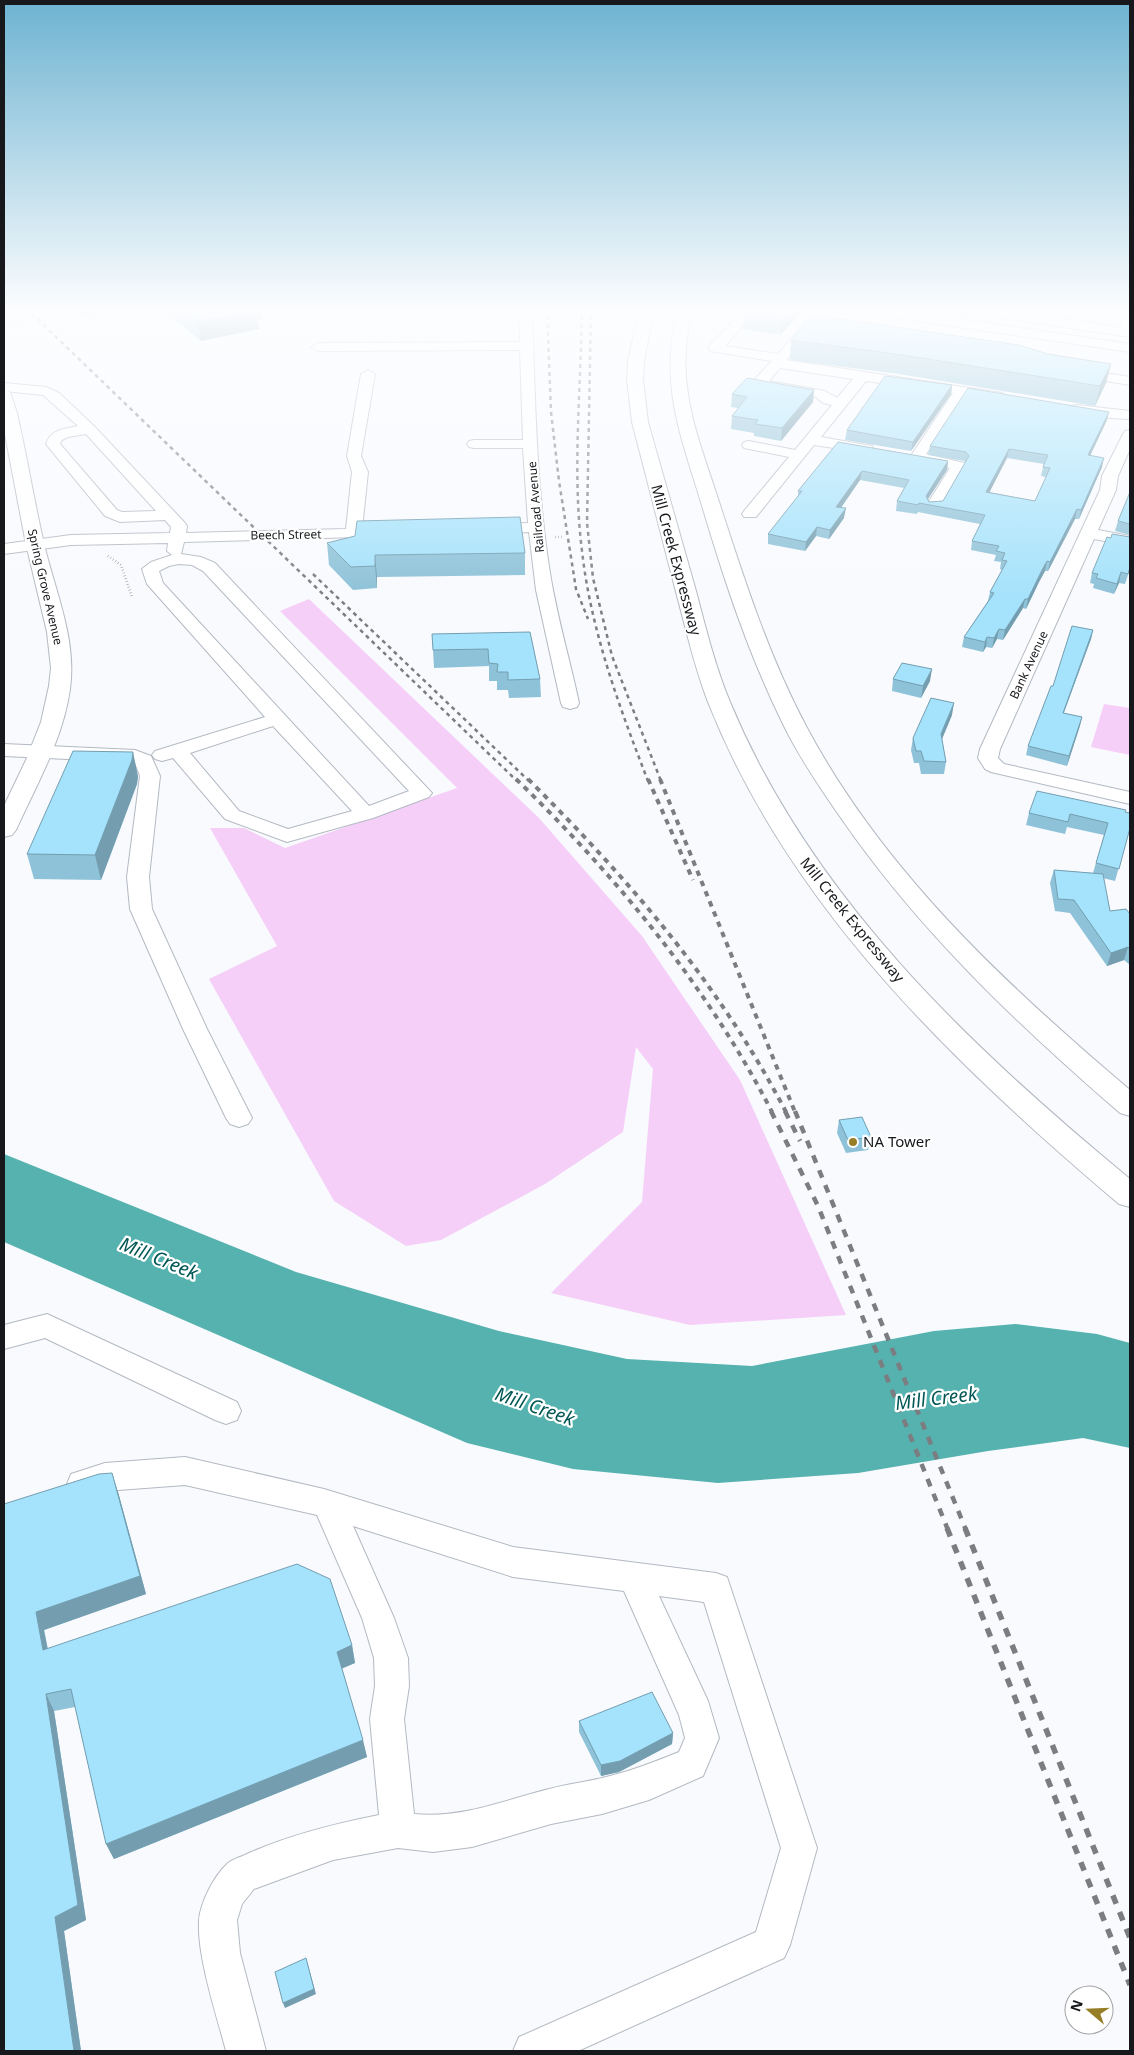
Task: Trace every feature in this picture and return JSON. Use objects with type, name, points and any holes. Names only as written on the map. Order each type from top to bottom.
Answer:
[{"type":"main road","name":"Spring Grove Avenue","points":[[4,830],[51,725],[60,685],[59,643],[35,545],[6,404]]},
{"type":"main road","name":"Mill Creek Expressway","points":[[638,404],[640,422],[709,677],[724,718],[766,801],[814,875],[914,997],[1080,1156],[1130,1196]]},
{"type":"main road","points":[[681,404],[684,421],[748,618],[764,661],[809,754],[866,840],[914,898],[1009,999],[1073,1058],[1130,1106]]},
{"type":"street","points":[[63,404],[89,428],[179,526],[172,560]]},
{"type":"street","points":[[354,534],[360,472],[354,456],[363,404]]},
{"type":"street","name":"Railroad Avenue","points":[[529,404],[536,527],[542,574],[570,703]]},
{"type":"street","points":[[750,514],[840,404]]},
{"type":"street","points":[[934,506],[960,466],[912,456],[952,404]]},
{"type":"street","points":[[1067,404],[1110,414],[1130,414]]},
{"type":"street","points":[[89,428],[64,433],[55,438],[53,444],[111,513],[120,517],[168,515]]},
{"type":"street","name":"Bank Avenue","points":[[1130,434],[1126,454],[1110,476],[1108,490],[990,749],[988,758],[992,765],[998,768],[1130,798]]},
{"type":"street","points":[[812,440],[878,451]]},
{"type":"street","points":[[474,444],[531,444]]},
{"type":"street","points":[[749,445],[800,455]]},
{"type":"street","points":[[473,531],[536,527]]},
{"type":"street","name":"Beech Street","points":[[4,549],[71,540],[403,532]]},
{"type":"street","points":[[1089,533],[1130,540]]},
{"type":"street","points":[[177,750],[232,815],[287,836],[366,814],[422,793],[209,567],[202,563],[172,560],[156,564],[150,569],[155,584],[366,814]]},
{"type":"street","points":[[4,750],[135,756],[144,760],[277,719]]},
{"type":"street","points":[[144,760],[150,776],[138,877],[141,909],[239,1118]]},
{"type":"street","points":[[4,1337],[47,1326],[226,1411]]},
{"type":"street","points":[[59,1492],[105,1477],[185,1471],[328,1505],[513,1562],[716,1588],[799,1848],[771,1945],[533,2051]]},
{"type":"street","points":[[328,1505],[378,1618],[391,1658],[392,1686],[387,1719],[398,1830]]},
{"type":"street","points":[[246,2051],[222,1953],[218,1920],[226,1894],[241,1876],[265,1865],[333,1842],[398,1830],[433,1834],[472,1829],[551,1806],[602,1796],[649,1782],[691,1764],[702,1738],[696,1713],[634,1577]]},
{"type":"path","points":[[98,539],[107,556],[120,564],[132,597]]},
{"type":"shaded area","points":[[309,599],[539,818],[642,936],[740,1080],[846,1315],[690,1325],[551,1293],[642,1202],[653,1069],[636,1047],[623,1132],[545,1184],[441,1240],[406,1246],[334,1201],[209,979],[277,946],[210,828],[244,828],[285,848],[457,788],[280,611]]},
{"type":"shaded area","points":[[1104,704],[1130,708],[1130,755],[1091,747]]},
{"type":"water","name":"Mill Creek","points":[[4,1154],[296,1272],[499,1331],[627,1359],[752,1366],[934,1331],[1015,1324],[1097,1334],[1130,1343],[1130,1448],[1083,1438],[988,1451],[858,1473],[718,1483],[573,1469],[467,1443],[4,1242]]},
{"type":"building","points":[[742,404],[802,404],[782,428],[755,424],[758,420],[732,416]]},
{"type":"building","points":[[865,404],[939,404],[913,442],[847,430]]},
{"type":"building","points":[[958,404],[1061,404],[1109,412],[1088,455],[1104,458],[1081,510],[1077,509],[1050,562],[1047,561],[1028,599],[1025,599],[1005,630],[999,629],[994,638],[987,637],[985,642],[964,637],[994,593],[990,592],[1007,561],[1002,560],[1005,553],[996,551],[999,546],[972,541],[985,515],[897,501],[909,480],[862,471],[836,507],[846,508],[830,530],[817,527],[806,542],[768,534],[802,491],[798,491],[838,442],[948,461],[926,496],[929,502],[943,501],[969,456],[966,452],[930,446]],"holes":[[[1009,449],[1048,455],[1043,467],[1050,468],[1035,501],[986,492]]]},
{"type":"building","points":[[1130,492],[1130,524],[1118,521]]},
{"type":"building","points":[[520,517],[525,553],[375,555],[375,566],[351,567],[327,543],[355,536],[357,521]]},
{"type":"building","points":[[1112,534],[1130,537],[1130,567],[1128,574],[1121,572],[1117,584],[1096,578],[1098,574],[1092,573],[1107,537],[1111,538]]},
{"type":"building","points":[[1072,626],[1093,630],[1063,713],[1082,717],[1069,756],[1028,746],[1051,686],[1053,686]]},
{"type":"building","points":[[530,632],[540,679],[508,680],[508,672],[497,672],[498,664],[489,663],[488,649],[433,650],[432,634]]},
{"type":"building","points":[[902,663],[932,669],[923,686],[893,679]]},
{"type":"building","points":[[931,698],[954,703],[941,734],[946,762],[924,761],[921,751],[916,751],[913,738]]},
{"type":"building","points":[[73,751],[133,752],[132,760],[95,855],[27,854]]},
{"type":"building","points":[[1037,791],[1126,810],[1125,812],[1130,813],[1130,828],[1119,869],[1096,863],[1108,823],[1070,814],[1068,822],[1029,813]]},
{"type":"building","points":[[1054,870],[1103,874],[1110,911],[1126,909],[1130,914],[1130,949],[1128,947],[1111,953],[1074,900],[1058,899]]},
{"type":"building","points":[[862,1117],[871,1137],[848,1140],[839,1120]]},
{"type":"building","points":[[112,1473],[140,1576],[36,1612],[43,1650],[297,1564],[330,1579],[352,1645],[337,1652],[363,1740],[106,1844],[71,1689],[46,1694],[78,1905],[55,1917],[74,2051],[4,2051],[4,1504],[99,1474]]},
{"type":"building","points":[[652,1692],[673,1733],[620,1761],[601,1765],[579,1721]]},
{"type":"building","points":[[306,1958],[314,1989],[283,2003],[275,1972]]},
{"type":"railway","points":[[126,404],[517,781]]},
{"type":"railway","points":[[551,404],[559,481],[576,589],[588,619]]},
{"type":"railway","points":[[579,404],[577,460],[579,521],[586,581],[599,639],[627,725],[648,781]]},
{"type":"railway","points":[[589,404],[587,523],[593,578],[612,656],[661,781]]},
{"type":"railway","points":[[313,574],[529,781]]},
{"type":"railway","points":[[516,779],[589,855],[658,935],[719,1021],[772,1112]]},
{"type":"railway","points":[[528,779],[602,856],[670,935],[702,977],[731,1020],[760,1065],[786,1112]]},
{"type":"railway","points":[[648,779],[693,880]]},
{"type":"railway","points":[[660,779],[795,1112]]},
{"type":"railway","points":[[771,1111],[818,1206],[948,1530]]},
{"type":"railway","points":[[785,1111],[800,1141]]},
{"type":"railway","points":[[795,1111],[966,1530]]},
{"type":"railway","points":[[947,1528],[1130,1985]]},
{"type":"railway","points":[[965,1528],[1130,1938]]},
{"type":"place","name":"NA Tower","points":[[853,1142]]}]
